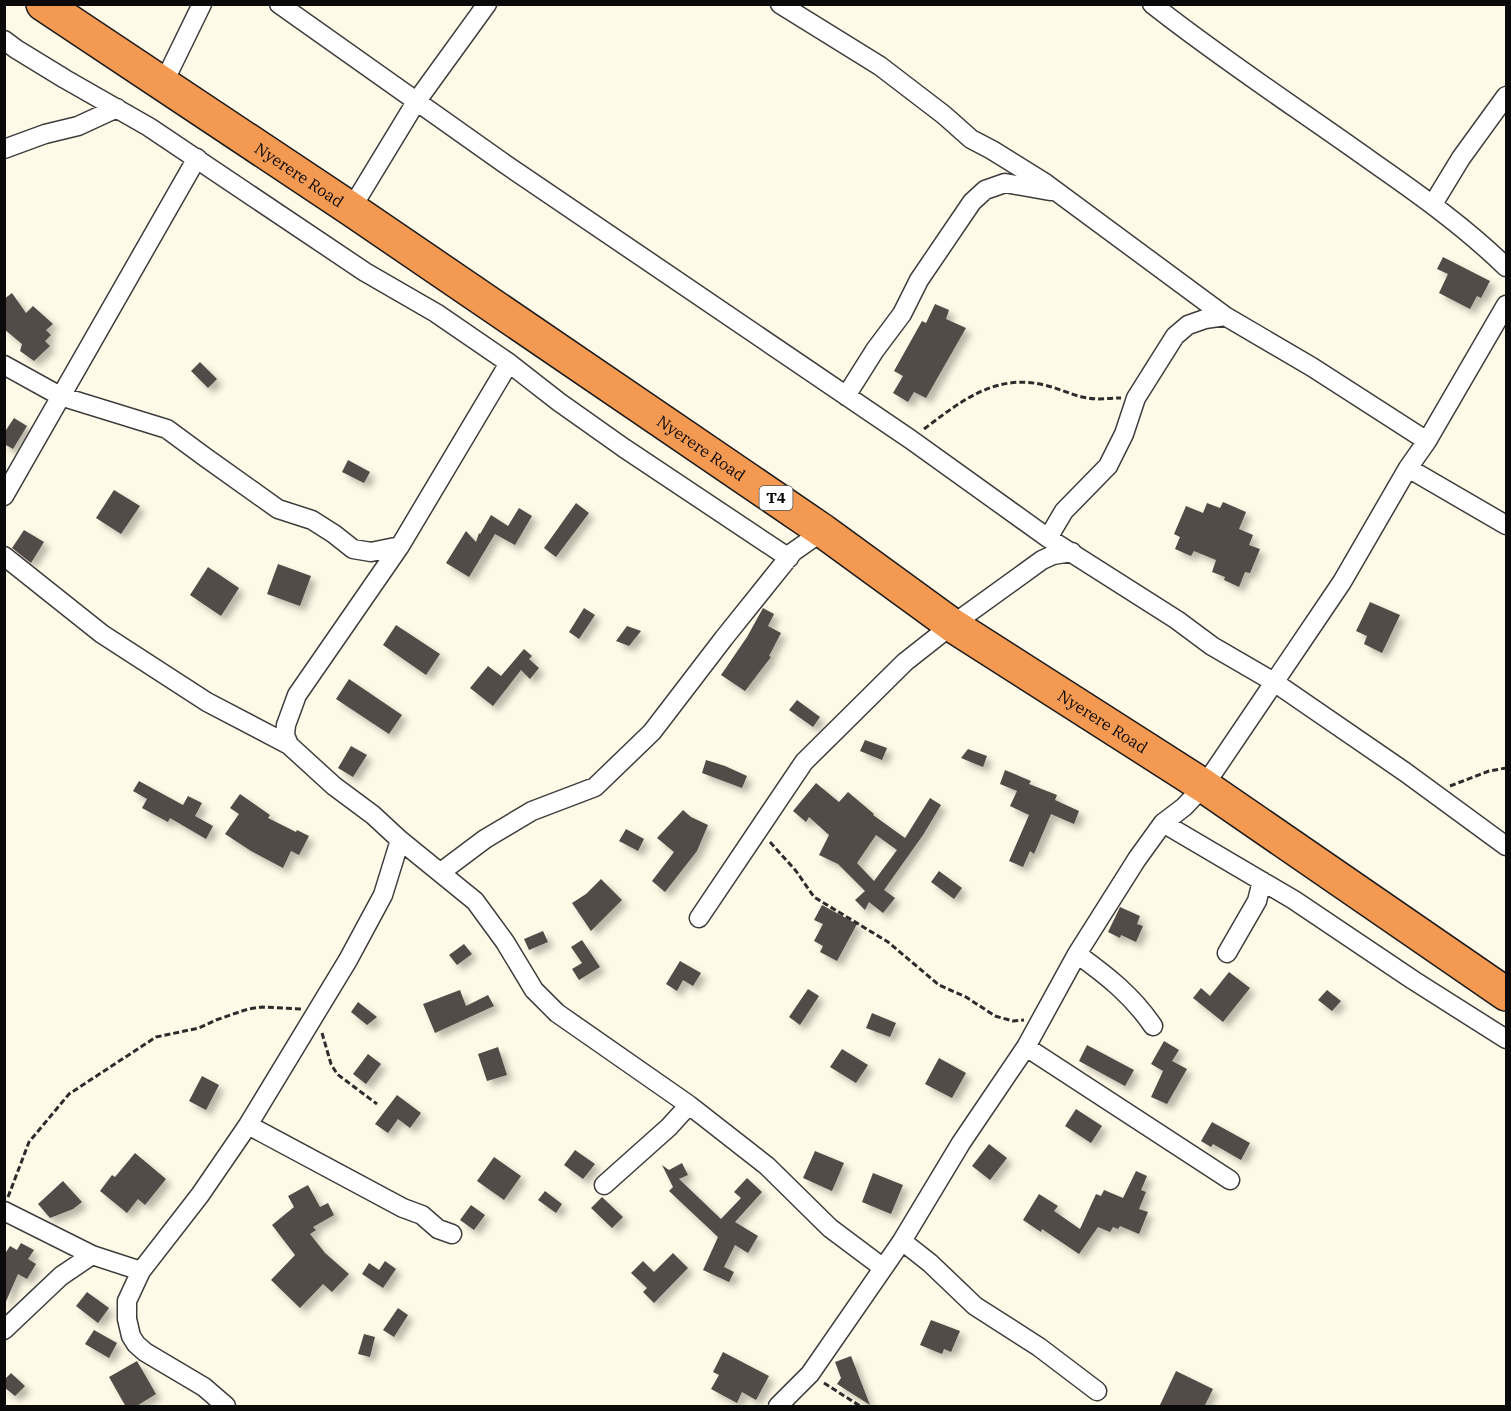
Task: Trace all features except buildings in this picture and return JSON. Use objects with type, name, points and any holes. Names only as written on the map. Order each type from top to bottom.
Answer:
[{"type":"highway","name":"Nyerere Road","points":[[43,4],[351,209],[823,531],[952,625],[1204,786],[1506,994]]},
{"type":"street","points":[[163,84],[202,4]]},
{"type":"street","points":[[279,4],[416,102],[910,439],[1048,538],[1177,620],[1212,646],[1274,682],[1405,772],[1506,846]]},
{"type":"street","points":[[351,209],[416,102],[487,4]]},
{"type":"street","points":[[780,4],[880,66],[937,110],[970,140],[992,150],[1057,192],[1225,316],[1312,367],[1427,441]]},
{"type":"street","points":[[1152,4],[1201,43],[1433,204],[1506,267]]},
{"type":"street","points":[[4,40],[197,158],[365,272],[436,313],[509,363],[606,435],[789,558]]},
{"type":"street","points":[[1433,204],[1461,158],[1506,96]]},
{"type":"street","points":[[4,149],[45,134],[78,126],[117,108]]},
{"type":"street","points":[[4,496],[197,158]]},
{"type":"street","points":[[846,396],[875,350],[902,314],[919,280],[972,202],[985,190],[1005,183],[1057,192]]},
{"type":"street","points":[[778,1407],[810,1374],[902,1241],[961,1143],[1026,1047],[1077,954],[1137,859],[1163,824],[1184,807],[1204,786],[1342,582],[1506,305]]},
{"type":"street","points":[[1048,538],[1064,511],[1108,466],[1124,434],[1136,398],[1175,336],[1188,325],[1205,319],[1225,316]]},
{"type":"street","points":[[289,745],[285,735],[286,725],[297,695],[400,546],[509,363]]},
{"type":"street","points":[[4,365],[60,396],[167,429],[278,509],[312,520],[353,549],[371,552],[400,546]]},
{"type":"street","points":[[1408,468],[1506,525]]},
{"type":"street","points":[[441,872],[485,839],[513,822],[541,808],[588,791],[600,782],[652,732],[793,552],[823,531]]},
{"type":"street","points":[[699,918],[804,762],[905,662],[1042,560],[1053,555],[1072,552]]},
{"type":"street","points":[[4,556],[119,645],[199,697],[289,745],[334,786],[373,815],[475,901],[484,911],[534,990],[548,1004],[569,1022],[689,1105],[767,1166],[848,1244],[882,1267]]},
{"type":"street","points":[[1163,824],[1294,900],[1506,1040]]},
{"type":"street","points":[[226,1407],[204,1387],[136,1344],[131,1336],[126,1311],[131,1290],[141,1271],[200,1195],[248,1125],[348,960],[382,895],[400,840]]},
{"type":"street","points":[[1227,953],[1257,901],[1262,881]]},
{"type":"street","points":[[1077,954],[1126,992],[1153,1026]]},
{"type":"street","points":[[1026,1047],[1230,1180]]},
{"type":"street","points":[[604,1185],[689,1105]]},
{"type":"street","points":[[248,1125],[403,1208],[425,1216],[438,1229],[452,1234]]},
{"type":"street","points":[[6,1205],[92,1256],[141,1271]]},
{"type":"street","points":[[902,1241],[930,1263],[975,1306],[1039,1347],[1097,1391]]},
{"type":"street","points":[[4,1330],[61,1276],[92,1256]]},
{"type":"path","points":[[910,439],[972,394],[990,387],[1017,383],[1043,384],[1090,399],[1136,398]]},
{"type":"path","points":[[1431,793],[1489,771],[1506,768]]},
{"type":"path","points":[[759,830],[796,871],[814,897],[888,942],[939,985],[995,1016],[1013,1021],[1043,1018]]},
{"type":"path","points":[[6,1205],[29,1142],[69,1094],[156,1037],[199,1028],[248,1010],[262,1007],[320,1006],[321,1027],[331,1064],[337,1074],[377,1104]]},
{"type":"path","points":[[810,1374],[860,1407]]}]
